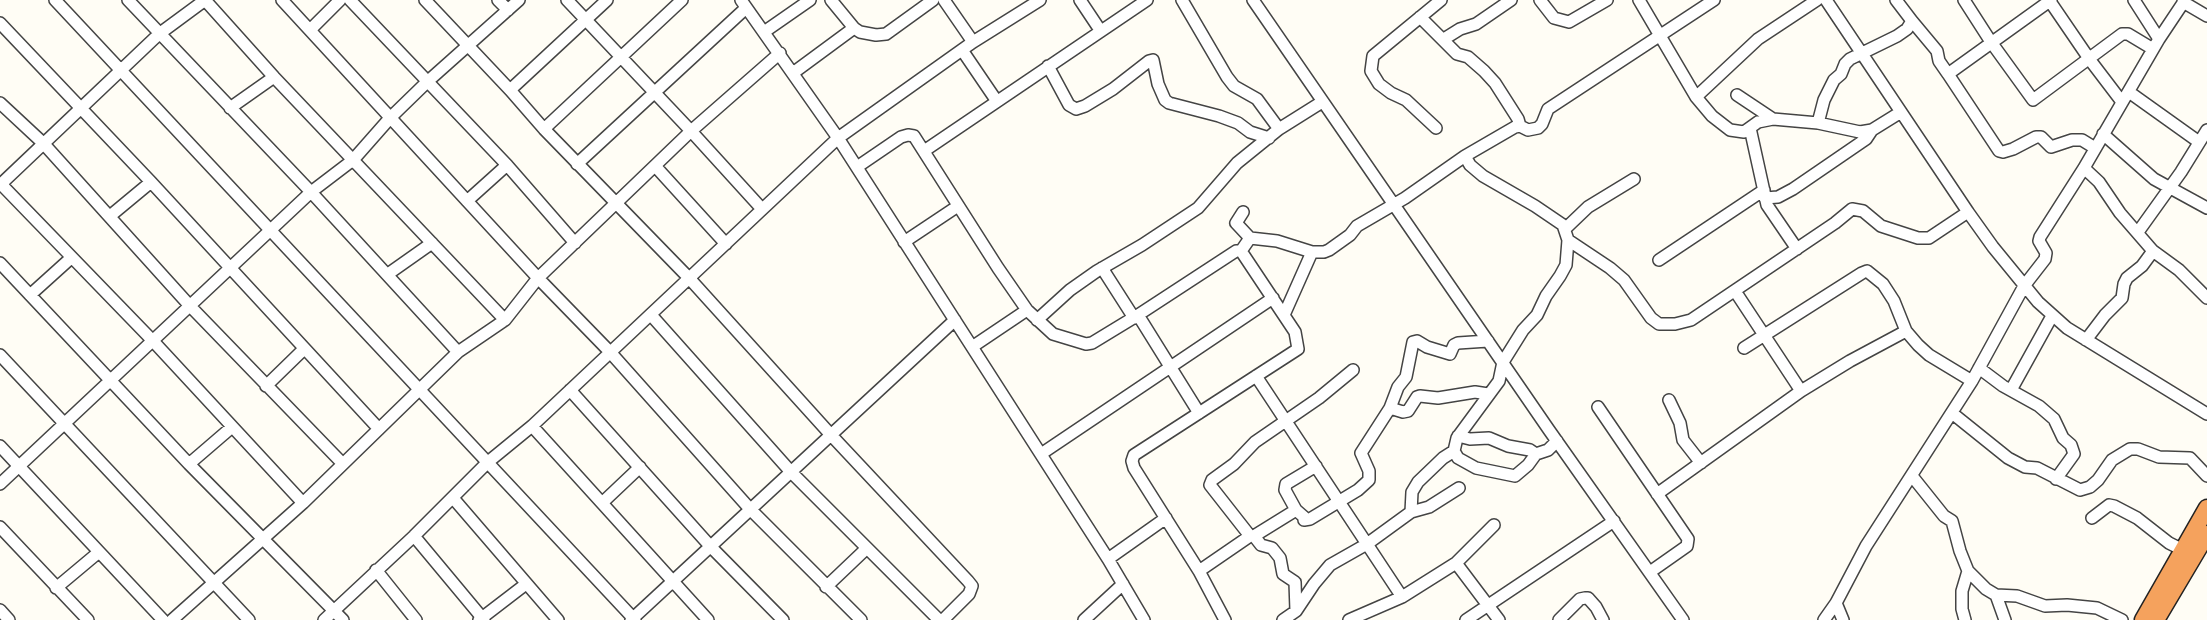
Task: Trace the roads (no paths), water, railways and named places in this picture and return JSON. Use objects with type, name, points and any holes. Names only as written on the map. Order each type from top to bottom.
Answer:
[{"type":"highway","points":[[2143,620],[2207,508]]},
{"type":"highway","points":[[2156,620],[2205,542]]},
{"type":"street","points":[[55,0],[633,619],[955,320]]},
{"type":"street","points":[[128,0],[388,274],[458,352]]},
{"type":"street","points":[[303,502],[153,341],[0,184],[159,34],[205,0],[274,77],[505,320]]},
{"type":"street","points":[[282,0],[538,278],[610,352],[750,509],[861,620]]},
{"type":"street","points":[[310,30],[340,0]]},
{"type":"street","points":[[350,0],[507,165],[575,243]]},
{"type":"street","points":[[425,0],[470,45],[577,164],[689,278],[831,435],[972,586],[969,594],[943,620]]},
{"type":"street","points":[[498,0],[508,10]]},
{"type":"street","points":[[0,484],[311,192],[353,160],[390,118],[427,82],[518,0]]},
{"type":"street","points":[[567,0],[584,21],[691,131],[762,209]]},
{"type":"street","points":[[510,90],[607,0]]},
{"type":"street","points":[[544,129],[682,0]]},
{"type":"street","points":[[764,32],[810,0]]},
{"type":"street","points":[[831,0],[854,28],[866,34],[876,35],[886,34],[933,0]]},
{"type":"street","points":[[944,0],[973,42]]},
{"type":"street","points":[[324,620],[414,536],[488,462],[532,426],[838,138],[973,42],[1040,0]]},
{"type":"street","points":[[1080,0],[1100,30]]},
{"type":"street","points":[[924,151],[996,100],[1147,0]]},
{"type":"street","points":[[1182,0],[1230,82],[1257,99],[1278,129]]},
{"type":"street","points":[[1252,0],[1683,620]]},
{"type":"street","points":[[1436,128],[1406,100],[1390,93],[1380,84],[1371,71],[1373,56],[1441,0]]},
{"type":"street","points":[[1444,40],[1460,29],[1476,24],[1511,0]]},
{"type":"street","points":[[1540,0],[1554,18],[1569,22],[1607,0]]},
{"type":"street","points":[[1639,0],[1696,97],[1712,116],[1730,130],[1744,132],[1758,122],[1773,119],[1818,123],[1860,132],[1872,130],[1901,112]]},
{"type":"street","points":[[1243,212],[1236,223],[1250,238],[1277,241],[1312,252],[1329,250],[1350,235],[1357,226],[1424,186],[1465,156],[1515,127],[1520,126],[1528,130],[1538,128],[1542,124],[1548,109],[1714,0]]},
{"type":"street","points":[[1696,97],[1758,39],[1817,0]]},
{"type":"street","points":[[1826,0],[1968,212],[2024,286],[2052,316],[2086,340],[2207,414]]},
{"type":"street","points":[[1896,0],[1938,51],[1939,61],[1999,151],[2003,152],[2013,149],[2036,138],[2041,138],[2051,147],[2072,140],[2082,140],[2095,148]]},
{"type":"street","points":[[1964,0],[1991,42],[2033,100],[2090,60],[2122,34],[2128,34],[2156,44]]},
{"type":"street","points":[[1948,74],[2050,0],[2090,60],[2126,97],[2199,142]]},
{"type":"street","points":[[2134,0],[2156,44]]},
{"type":"street","points":[[1824,620],[1836,603],[1866,546],[1972,382],[2024,286],[2046,256],[2040,237],[2084,168],[2156,44],[2184,1],[2207,16]]},
{"type":"street","points":[[577,164],[744,4],[780,53],[857,167],[1108,559],[1144,620]]},
{"type":"street","points":[[1420,17],[1457,54],[1468,57],[1484,71],[1495,83],[1518,119],[1520,126]]},
{"type":"street","points":[[1818,123],[1821,107],[1845,64],[1862,53],[1897,36],[1907,29],[1912,21]]},
{"type":"street","points":[[793,73],[854,28]]},
{"type":"street","points":[[2,31],[151,182],[379,429]]},
{"type":"street","points":[[962,50],[996,100]]},
{"type":"street","points":[[172,620],[303,502],[458,352],[505,320],[538,278],[656,167],[691,131],[780,53]]},
{"type":"street","points":[[1048,66],[1069,105],[1076,109],[1085,106],[1113,89],[1148,61],[1153,60],[1158,84],[1165,100],[1169,103],[1219,116],[1238,123],[1250,132],[1269,138]]},
{"type":"street","points":[[230,108],[274,77]]},
{"type":"street","points":[[1737,95],[1773,119]]},
{"type":"street","points":[[1036,320],[1070,290],[1198,208],[1237,163],[1278,129],[1322,102]]},
{"type":"street","points":[[0,103],[43,144],[190,306],[343,464]]},
{"type":"street","points":[[1750,128],[1764,194],[1770,212],[1797,249]]},
{"type":"street","points":[[1660,260],[1764,194],[1778,197],[1793,189],[1866,139],[1872,130]]},
{"type":"street","points":[[2138,232],[2170,188],[2207,130]]},
{"type":"street","points":[[857,167],[901,137],[908,134],[914,136],[1027,310],[1053,334],[1086,344],[1092,343],[1136,317],[1236,251],[1241,251],[1250,238]]},
{"type":"street","points":[[2103,134],[2154,179],[2207,208]]},
{"type":"street","points":[[1411,512],[1412,492],[1418,482],[1443,458],[1454,451],[1458,436],[1499,381],[1503,362],[1523,330],[1537,315],[1546,296],[1566,265],[1568,240],[1564,229],[1555,219],[1483,176],[1470,165],[1465,156]]},
{"type":"street","points":[[467,201],[507,165]]},
{"type":"street","points":[[656,167],[726,244]]},
{"type":"street","points":[[2084,168],[2099,182],[2120,213],[2153,250],[2179,270],[2207,298]]},
{"type":"street","points":[[1564,229],[1588,207],[1634,179]]},
{"type":"street","points":[[110,216],[151,182]]},
{"type":"street","points":[[904,242],[958,206]]},
{"type":"street","points":[[1568,240],[1610,268],[1624,280],[1651,318],[1658,324],[1675,324],[1691,320],[1797,249],[1852,209],[1863,211],[1881,226],[1918,238],[1929,238],[1968,212]]},
{"type":"street","points":[[388,274],[432,243]]},
{"type":"street","points":[[2086,340],[2105,314],[2122,298],[2127,278],[2142,266],[2153,250]]},
{"type":"street","points":[[1225,620],[1199,571],[1134,468],[1132,461],[1134,455],[1298,349],[1295,332],[1241,251]]},
{"type":"street","points":[[1284,315],[1312,252]]},
{"type":"street","points":[[30,295],[71,258]]},
{"type":"street","points":[[0,263],[262,540],[343,620]]},
{"type":"street","points":[[1102,268],[1199,413]]},
{"type":"street","points":[[1744,348],[1862,273],[1867,272],[1883,284],[1894,301],[1906,331],[1929,356],[1972,382]]},
{"type":"street","points":[[1735,291],[1801,391]]},
{"type":"street","points":[[1041,454],[1273,298]]},
{"type":"street","points":[[972,347],[1027,310]]},
{"type":"street","points":[[651,315],[791,472],[939,620]]},
{"type":"street","points":[[2011,390],[2052,316]]},
{"type":"street","points":[[1657,494],[1801,391],[1850,361],[1906,331]]},
{"type":"street","points":[[1316,466],[1286,484],[1285,490],[1296,510],[1304,517],[1304,520],[1310,519],[1338,500],[1358,490],[1369,480],[1369,471],[1361,453],[1390,408],[1398,387],[1406,376],[1413,342],[1418,341],[1427,347],[1450,354],[1456,344],[1488,342]]},
{"type":"street","points":[[266,386],[304,349]]},
{"type":"street","points":[[0,355],[249,620]]},
{"type":"street","points":[[1979,368],[2039,406],[2054,419],[2063,438],[2074,450],[2072,458],[2056,478]]},
{"type":"street","points":[[1296,611],[1295,582],[1283,574],[1280,558],[1272,548],[1261,545],[1252,536],[1210,485],[1212,480],[1234,464],[1255,442],[1319,398],[1352,370]]},
{"type":"street","points":[[1256,376],[1402,597]]},
{"type":"street","points":[[570,390],[711,547],[783,620]]},
{"type":"street","points":[[1390,408],[1403,412],[1408,411],[1418,396],[1438,398],[1475,392],[1488,394]]},
{"type":"street","points":[[1669,400],[1675,408],[1683,440],[1701,463]]},
{"type":"street","points":[[1598,407],[1688,543],[1688,546],[1650,572]]},
{"type":"street","points":[[1952,413],[2008,458],[2025,467],[2036,468],[2080,490],[2090,487],[2098,480],[2112,460],[2130,449],[2138,449],[2159,457],[2190,458],[2207,476]]},
{"type":"street","points":[[532,426],[672,583],[708,620]]},
{"type":"street","points":[[189,464],[232,427]]},
{"type":"street","points":[[1458,436],[1470,439],[1489,438],[1536,454]]},
{"type":"street","points":[[1454,451],[1458,458],[1476,468],[1515,476],[1528,465],[1536,454],[1548,450],[1557,441]]},
{"type":"street","points":[[0,446],[20,465],[163,620]]},
{"type":"street","points":[[602,503],[640,467]]},
{"type":"street","points":[[1912,476],[1944,516],[1952,521],[1960,551],[1968,571],[1986,589],[1996,595],[2017,596],[2046,606],[2067,605],[2097,608],[2122,620]]},
{"type":"street","points":[[1283,620],[1296,611],[1314,584],[1330,565],[1367,544],[1411,512],[1429,507],[1459,488]]},
{"type":"street","points":[[453,498],[558,620]]},
{"type":"street","points":[[2092,518],[2108,505],[2114,506],[2132,515],[2169,543],[2183,550]]},
{"type":"street","points":[[1199,571],[1296,510]]},
{"type":"street","points":[[1108,559],[1166,518]]},
{"type":"street","points":[[1466,620],[1614,521]]},
{"type":"street","points":[[1349,620],[1402,597],[1456,563],[1494,525]]},
{"type":"street","points":[[0,527],[88,620]]},
{"type":"street","points":[[414,536],[482,619],[526,584]]},
{"type":"street","points":[[826,587],[867,548]]},
{"type":"street","points":[[56,588],[99,552]]},
{"type":"street","points":[[1456,563],[1499,620]]},
{"type":"street","points":[[376,570],[416,620]]},
{"type":"street","points":[[1965,620],[1962,614],[1961,596],[1968,571]]},
{"type":"street","points":[[1084,620],[1123,584]]},
{"type":"street","points":[[1996,595],[2005,620]]},
{"type":"street","points":[[1559,620],[1580,599],[1585,598],[1588,598],[1596,607],[1604,620]]},
{"type":"street","points":[[1836,603],[1844,620]]},
{"type":"street","points":[[0,610],[9,620]]}]
